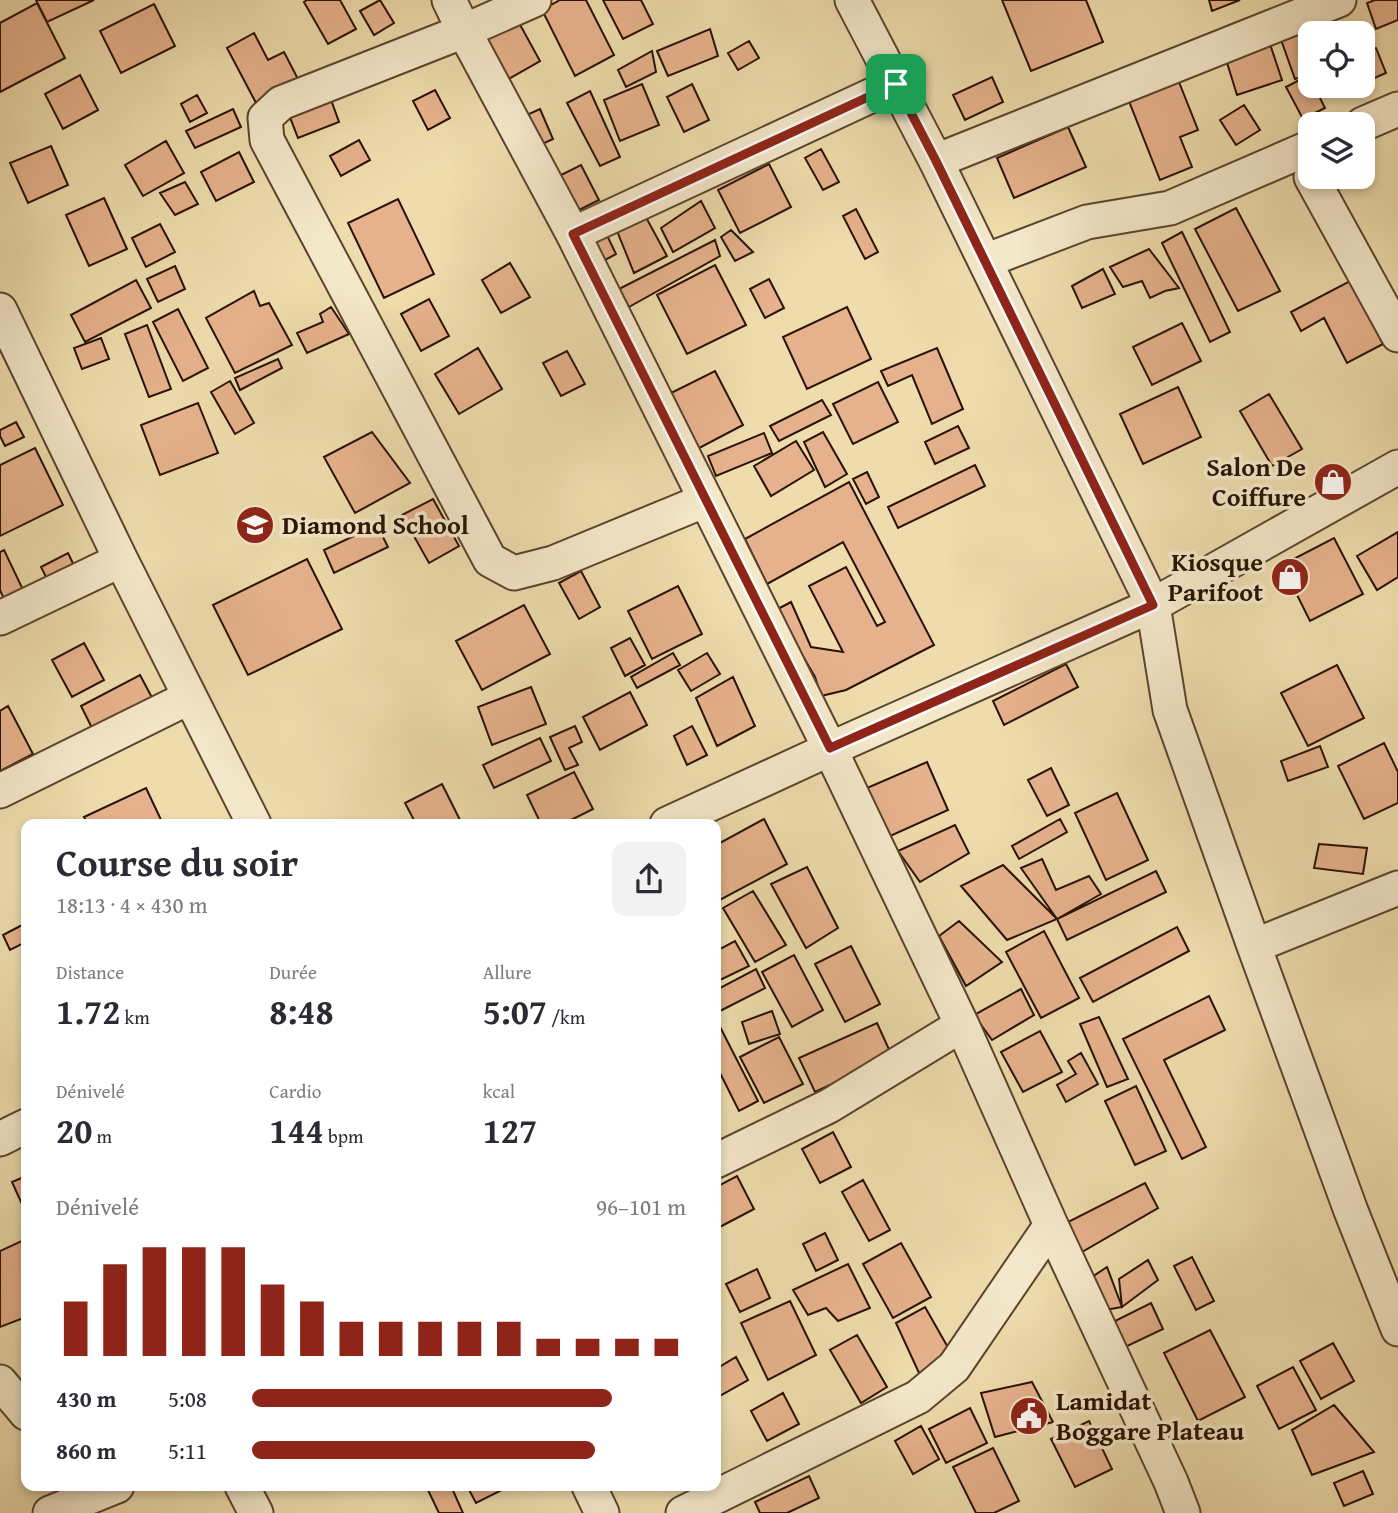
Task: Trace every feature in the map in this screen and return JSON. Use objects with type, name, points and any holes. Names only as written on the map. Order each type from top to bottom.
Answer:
[{"type":"street","points":[[449,0],[573,234],[830,748],[962,1026],[1183,1513]]},
{"type":"street","points":[[534,0],[464,31],[281,103],[264,118],[267,140],[490,560],[514,573],[553,563],[706,500]]},
{"type":"street","points":[[852,0],[936,161],[1153,605],[1170,710],[1351,1210],[1398,1329]]},
{"type":"street","points":[[936,161],[1339,0]]},
{"type":"street","points":[[573,234],[896,84]]},
{"type":"street","points":[[1375,119],[1398,109]]},
{"type":"street","points":[[985,261],[1087,222],[1170,208],[1298,166]]},
{"type":"street","points":[[1322,189],[1398,335]]},
{"type":"street","points":[[0,310],[121,560],[251,819]]},
{"type":"street","points":[[678,819],[830,748],[1153,605],[1398,467]]},
{"type":"street","points":[[0,618],[121,560]]},
{"type":"street","points":[[0,791],[190,697]]},
{"type":"street","points":[[1254,946],[1398,888]]},
{"type":"street","points":[[721,1159],[829,1106],[962,1026]]},
{"type":"street","points":[[0,1139],[21,1128]]},
{"type":"street","points":[[683,1513],[918,1397],[954,1367],[1051,1225]]},
{"type":"street","points":[[0,1382],[21,1407]]},
{"type":"street","points":[[50,1513],[105,1491]]},
{"type":"street","points":[[245,1491],[256,1513]]},
{"type":"street","points":[[592,1491],[603,1513]]},
{"type":"building","points":[[36,0],[94,0],[47,22]]},
{"type":"building","points":[[340,0],[356,29],[328,44],[304,2]]},
{"type":"building","points":[[380,0],[394,23],[374,35],[360,11]]},
{"type":"building","points":[[560,0],[586,0],[614,55],[575,76],[542,10]]},
{"type":"building","points":[[603,0],[641,0],[653,24],[623,39]]},
{"type":"building","points":[[1002,0],[1086,0],[1103,42],[1031,71]]},
{"type":"building","points":[[1209,0],[1240,0],[1212,11]]},
{"type":"building","points":[[1375,0],[1398,0],[1398,20],[1376,29],[1367,3]]},
{"type":"building","points":[[37,3],[65,58],[0,92],[0,23]]},
{"type":"building","points":[[154,4],[175,46],[121,73],[100,31]]},
{"type":"building","points":[[512,10],[540,61],[507,80],[478,28]]},
{"type":"building","points":[[1298,27],[1298,78],[1295,79],[1279,34]]},
{"type":"building","points":[[710,29],[718,56],[668,76],[657,51]]},
{"type":"building","points":[[254,33],[268,60],[284,52],[299,81],[256,103],[227,48]]},
{"type":"building","points":[[1268,38],[1282,80],[1237,95],[1224,53]]},
{"type":"building","points":[[749,41],[759,58],[738,70],[728,53]]},
{"type":"building","points":[[1375,48],[1386,73],[1375,78]]},
{"type":"building","points":[[652,51],[656,72],[626,87],[618,70]]},
{"type":"building","points":[[80,75],[98,110],[63,129],[45,94]]},
{"type":"building","points":[[992,77],[1003,102],[965,120],[953,95]]},
{"type":"building","points":[[1177,77],[1198,130],[1180,137],[1192,167],[1160,180],[1127,96]]},
{"type":"building","points":[[1298,81],[1298,98],[1320,98],[1325,108],[1317,112],[1299,112],[1286,87]]},
{"type":"building","points":[[642,84],[659,125],[620,141],[604,100]]},
{"type":"building","points":[[692,84],[709,120],[684,132],[667,97]]},
{"type":"building","points":[[435,90],[450,118],[428,130],[413,101]]},
{"type":"building","points":[[590,91],[620,157],[600,166],[567,103]]},
{"type":"building","points":[[197,95],[207,113],[190,122],[181,104]]},
{"type":"building","points":[[330,97],[339,122],[298,138],[288,112]]},
{"type":"building","points":[[1244,105],[1260,130],[1236,145],[1220,120]]},
{"type":"building","points":[[233,109],[241,127],[195,148],[186,131]]},
{"type":"building","points":[[540,109],[553,139],[534,148],[520,118]]},
{"type":"building","points":[[1068,127],[1086,167],[1014,198],[997,158]]},
{"type":"building","points":[[359,140],[370,160],[341,176],[330,156]]},
{"type":"building","points":[[166,141],[184,173],[143,196],[125,165]]},
{"type":"building","points":[[51,146],[68,185],[28,203],[10,163]]},
{"type":"building","points":[[821,149],[839,182],[823,190],[805,158]]},
{"type":"building","points":[[239,152],[254,182],[216,201],[201,172]]},
{"type":"building","points":[[769,164],[791,207],[740,233],[718,190]]},
{"type":"building","points":[[581,165],[599,200],[575,212],[557,177]]},
{"type":"building","points":[[185,182],[198,204],[175,215],[160,193]]},
{"type":"building","points":[[104,198],[127,249],[89,266],[66,215]]},
{"type":"building","points":[[398,199],[434,274],[384,298],[348,223]]},
{"type":"building","points":[[701,201],[715,228],[673,252],[661,228]]},
{"type":"building","points":[[1236,208],[1280,291],[1238,311],[1195,229]]},
{"type":"building","points":[[856,209],[878,252],[865,259],[843,216]]},
{"type":"building","points":[[642,210],[667,256],[634,273],[615,226]]},
{"type":"building","points":[[160,224],[175,252],[146,267],[132,238]]},
{"type":"building","points":[[602,225],[616,254],[596,265],[581,236]]},
{"type":"building","points":[[731,230],[753,252],[735,261],[721,237]]},
{"type":"building","points":[[1182,232],[1230,332],[1210,342],[1162,243]]},
{"type":"building","points":[[715,240],[720,256],[629,307],[619,289]]},
{"type":"building","points":[[1149,249],[1179,288],[1150,298],[1142,281],[1123,287],[1110,267]]},
{"type":"building","points":[[510,263],[530,297],[501,313],[482,280]]},
{"type":"building","points":[[715,265],[746,325],[687,354],[657,295]]},
{"type":"building","points":[[175,266],[185,289],[158,302],[147,279]]},
{"type":"building","points":[[1103,269],[1115,294],[1082,308],[1072,286]]},
{"type":"building","points":[[769,279],[784,308],[765,318],[750,289]]},
{"type":"building","points":[[136,280],[151,308],[85,342],[71,315]]},
{"type":"building","points":[[1350,281],[1383,344],[1347,363],[1324,318],[1301,331],[1291,312]]},
{"type":"building","points":[[254,291],[260,306],[269,303],[292,345],[235,373],[206,318]]},
{"type":"building","points":[[429,299],[449,336],[421,351],[401,314]]},
{"type":"building","points":[[331,307],[349,334],[307,353],[297,333],[323,322],[320,314]]},
{"type":"building","points":[[847,307],[871,359],[807,389],[783,337]]},
{"type":"building","points":[[178,309],[208,368],[183,381],[153,322]]},
{"type":"building","points":[[1182,323],[1201,361],[1152,385],[1133,347]]},
{"type":"building","points":[[147,325],[171,389],[149,397],[125,334]]},
{"type":"building","points":[[101,338],[109,359],[82,369],[74,348]]},
{"type":"building","points":[[478,348],[502,389],[459,414],[435,374]]},
{"type":"building","points":[[937,348],[963,409],[932,424],[912,375],[888,386],[881,371]]},
{"type":"building","points":[[567,351],[585,384],[561,396],[543,363]]},
{"type":"building","points":[[278,359],[282,368],[240,390],[235,378]]},
{"type":"building","points":[[715,371],[743,425],[686,455],[657,400]]},
{"type":"building","points":[[230,381],[254,423],[235,434],[211,392]]},
{"type":"building","points":[[878,382],[898,422],[853,444],[833,404]]},
{"type":"building","points":[[1178,387],[1201,437],[1143,464],[1120,414]]},
{"type":"building","points":[[1269,394],[1302,449],[1272,466],[1240,411]]},
{"type":"building","points":[[822,400],[831,415],[779,441],[770,426]]},
{"type":"building","points":[[198,403],[218,453],[160,475],[141,425]]},
{"type":"building","points":[[16,422],[24,437],[5,446],[0,430]]},
{"type":"building","points":[[958,426],[969,448],[935,464],[925,442]]},
{"type":"building","points":[[372,432],[410,483],[355,513],[324,457]]},
{"type":"building","points":[[823,432],[847,474],[825,487],[804,442]]},
{"type":"building","points":[[764,433],[772,453],[716,476],[708,456]]},
{"type":"building","points":[[796,441],[814,470],[771,496],[754,466]]},
{"type":"building","points":[[35,448],[63,505],[0,536],[0,465]]},
{"type":"building","points":[[975,465],[985,486],[898,528],[888,507]]},
{"type":"building","points":[[867,472],[879,497],[866,504],[853,479]]},
{"type":"building","points":[[849,482],[934,645],[846,690],[821,696],[815,677],[776,610],[791,602],[811,647],[843,652],[809,586],[846,567],[877,626],[885,622],[843,542],[767,584],[745,539]]},
{"type":"building","points":[[433,499],[459,546],[429,563],[402,515]]},
{"type":"building","points":[[377,525],[388,547],[334,573],[324,550]]},
{"type":"building","points":[[1398,532],[1398,577],[1377,590],[1357,556]]},
{"type":"building","points":[[1334,538],[1363,594],[1310,621],[1282,565]]},
{"type":"building","points":[[4,550],[26,596],[7,606],[0,590],[0,552]]},
{"type":"building","points":[[68,553],[79,576],[52,589],[41,567]]},
{"type":"building","points":[[307,559],[342,629],[248,675],[213,605]]},
{"type":"building","points":[[581,571],[600,607],[579,619],[559,583]]},
{"type":"building","points":[[678,586],[702,634],[652,659],[628,611]]},
{"type":"building","points":[[524,605],[550,654],[482,690],[456,641]]},
{"type":"building","points":[[630,638],[645,665],[625,676],[611,648]]},
{"type":"building","points":[[84,643],[104,680],[72,697],[52,660]]},
{"type":"building","points":[[673,653],[680,665],[637,688],[631,677]]},
{"type":"building","points":[[707,653],[720,674],[691,691],[678,670]]},
{"type":"building","points":[[1066,664],[1078,687],[1004,725],[993,701]]},
{"type":"building","points":[[1337,665],[1364,718],[1308,746],[1281,693]]},
{"type":"building","points":[[140,675],[156,705],[96,736],[81,706]]},
{"type":"building","points":[[733,677],[755,726],[717,746],[696,698]]},
{"type":"building","points":[[531,687],[546,724],[492,745],[478,707]]},
{"type":"building","points":[[630,692],[647,725],[600,750],[583,717]]},
{"type":"building","points":[[8,706],[33,754],[0,771],[0,711]]},
{"type":"building","points":[[575,726],[582,742],[569,748],[578,765],[565,770],[550,737]]},
{"type":"building","points":[[692,726],[707,755],[687,765],[674,736]]},
{"type":"building","points":[[540,738],[551,761],[494,788],[483,765]]},
{"type":"building","points":[[1384,743],[1398,772],[1398,803],[1364,819],[1338,766]]},
{"type":"building","points":[[1320,746],[1328,767],[1288,781],[1281,761]]},
{"type":"building","points":[[927,762],[948,810],[888,837],[867,788]]},
{"type":"building","points":[[1051,768],[1069,805],[1047,816],[1028,780]]},
{"type":"building","points":[[574,772],[593,809],[573,819],[539,819],[527,795]]},
{"type":"building","points":[[442,784],[460,819],[413,819],[405,803]]},
{"type":"building","points":[[146,788],[161,819],[85,819],[84,817]]},
{"type":"building","points":[[1117,793],[1148,860],[1106,880],[1075,813]]},
{"type":"building","points":[[764,819],[787,864],[721,899],[721,842]]},
{"type":"building","points":[[1060,819],[1067,832],[1019,859],[1012,846]]},
{"type":"building","points":[[955,825],[969,853],[920,882],[898,851]]},
{"type":"building","points":[[1319,844],[1367,848],[1363,874],[1314,868]]},
{"type":"building","points":[[1042,859],[1056,890],[1089,876],[1101,894],[1057,919],[1021,868]]},
{"type":"building","points":[[1003,865],[1057,919],[1007,940],[961,886]]},
{"type":"building","points":[[807,867],[838,928],[806,948],[771,884]]},
{"type":"building","points":[[1156,871],[1166,892],[1067,940],[1057,919]]},
{"type":"building","points":[[753,891],[786,945],[755,962],[723,908]]},
{"type":"building","points":[[959,921],[1002,962],[966,986],[939,936]]},
{"type":"building","points":[[21,926],[21,944],[10,950],[3,935]]},
{"type":"building","points":[[1177,927],[1189,951],[1093,1002],[1080,978]]},
{"type":"building","points":[[1044,931],[1079,998],[1041,1018],[1006,952]]},
{"type":"building","points":[[735,941],[749,966],[721,980],[721,948]]},
{"type":"building","points":[[851,946],[880,1004],[845,1022],[815,964]]},
{"type":"building","points":[[794,955],[823,1010],[792,1027],[762,972]]},
{"type":"building","points":[[756,969],[765,988],[721,1010],[721,987]]},
{"type":"building","points":[[1021,989],[1034,1015],[992,1040],[974,1015]]},
{"type":"building","points":[[1209,996],[1225,1030],[1164,1060],[1206,1147],[1182,1159],[1123,1039]]},
{"type":"building","points":[[772,1011],[780,1034],[749,1044],[742,1022]]},
{"type":"building","points":[[1099,1017],[1128,1079],[1107,1087],[1080,1024]]},
{"type":"building","points":[[877,1023],[892,1056],[815,1092],[799,1058]]},
{"type":"building","points":[[721,1029],[758,1101],[739,1111],[721,1075]]},
{"type":"building","points":[[1040,1031],[1062,1072],[1023,1092],[1001,1052]]},
{"type":"building","points":[[779,1037],[803,1084],[764,1103],[740,1057]]},
{"type":"building","points":[[1081,1053],[1098,1084],[1066,1102],[1057,1085],[1076,1074],[1068,1061]]},
{"type":"building","points":[[1136,1086],[1166,1151],[1135,1165],[1105,1101]]},
{"type":"building","points":[[833,1132],[851,1167],[820,1183],[802,1149]]},
{"type":"building","points":[[737,1176],[754,1209],[721,1226],[721,1184]]},
{"type":"building","points":[[21,1178],[21,1202],[12,1182]]},
{"type":"building","points":[[863,1180],[890,1230],[869,1241],[842,1192]]},
{"type":"building","points":[[1145,1183],[1158,1208],[1082,1252],[1062,1225]]},
{"type":"building","points":[[825,1233],[838,1260],[816,1271],[803,1244]]},
{"type":"building","points":[[21,1241],[21,1319],[0,1327],[0,1251]]},
{"type":"building","points":[[901,1243],[931,1297],[893,1318],[863,1264]]},
{"type":"building","points":[[1192,1257],[1214,1301],[1196,1310],[1174,1266]]},
{"type":"building","points":[[1148,1260],[1158,1280],[1122,1307],[1119,1279]]},
{"type":"building","points":[[848,1264],[870,1308],[838,1321],[826,1308],[808,1315],[793,1290]]},
{"type":"building","points":[[1107,1267],[1122,1307],[1105,1310],[1092,1277]]},
{"type":"building","points":[[757,1269],[770,1298],[740,1312],[726,1284]]},
{"type":"building","points":[[790,1301],[816,1355],[768,1380],[741,1323]]},
{"type":"building","points":[[1151,1303],[1163,1329],[1119,1350],[1107,1325]]},
{"type":"building","points":[[925,1307],[954,1358],[919,1373],[896,1323]]},
{"type":"building","points":[[1210,1330],[1245,1397],[1198,1421],[1164,1353]]},
{"type":"building","points":[[857,1335],[887,1387],[861,1403],[830,1350]]},
{"type":"building","points":[[1333,1343],[1354,1381],[1321,1399],[1300,1361]]},
{"type":"building","points":[[736,1357],[748,1380],[721,1395],[721,1366]]},
{"type":"building","points":[[1293,1367],[1316,1410],[1279,1429],[1257,1386]]},
{"type":"building","points":[[1032,1382],[1053,1422],[995,1437],[981,1393]]},
{"type":"building","points":[[783,1393],[799,1424],[767,1441],[751,1411]]},
{"type":"building","points":[[1334,1405],[1374,1452],[1312,1475],[1292,1430]]},
{"type":"building","points":[[970,1408],[987,1443],[946,1463],[929,1429]]},
{"type":"building","points":[[1089,1421],[1112,1469],[1075,1487],[1051,1439]]},
{"type":"building","points":[[921,1426],[939,1459],[913,1474],[895,1441]]},
{"type":"building","points":[[993,1448],[1019,1501],[994,1513],[976,1513],[953,1467]]},
{"type":"building","points":[[1363,1471],[1373,1494],[1344,1506],[1334,1483]]},
{"type":"building","points":[[809,1476],[819,1498],[787,1513],[760,1513],[755,1502]]},
{"type":"building","points":[[428,1491],[453,1491],[463,1513],[439,1513]]},
{"type":"building","points":[[470,1491],[500,1491],[476,1503]]},
{"type":"place","name":"Salon De Coiffure","points":[[1333,482]]},
{"type":"place","name":"Diamond School","points":[[255,525]]},
{"type":"place","name":"Kiosque Parifoot","points":[[1290,577]]},
{"type":"place","name":"Lamidat Boggare Plateau","points":[[1029,1416]]},
{"type":"route","points":[[896,84],[1153,605],[830,748],[573,234],[896,84]]}]
